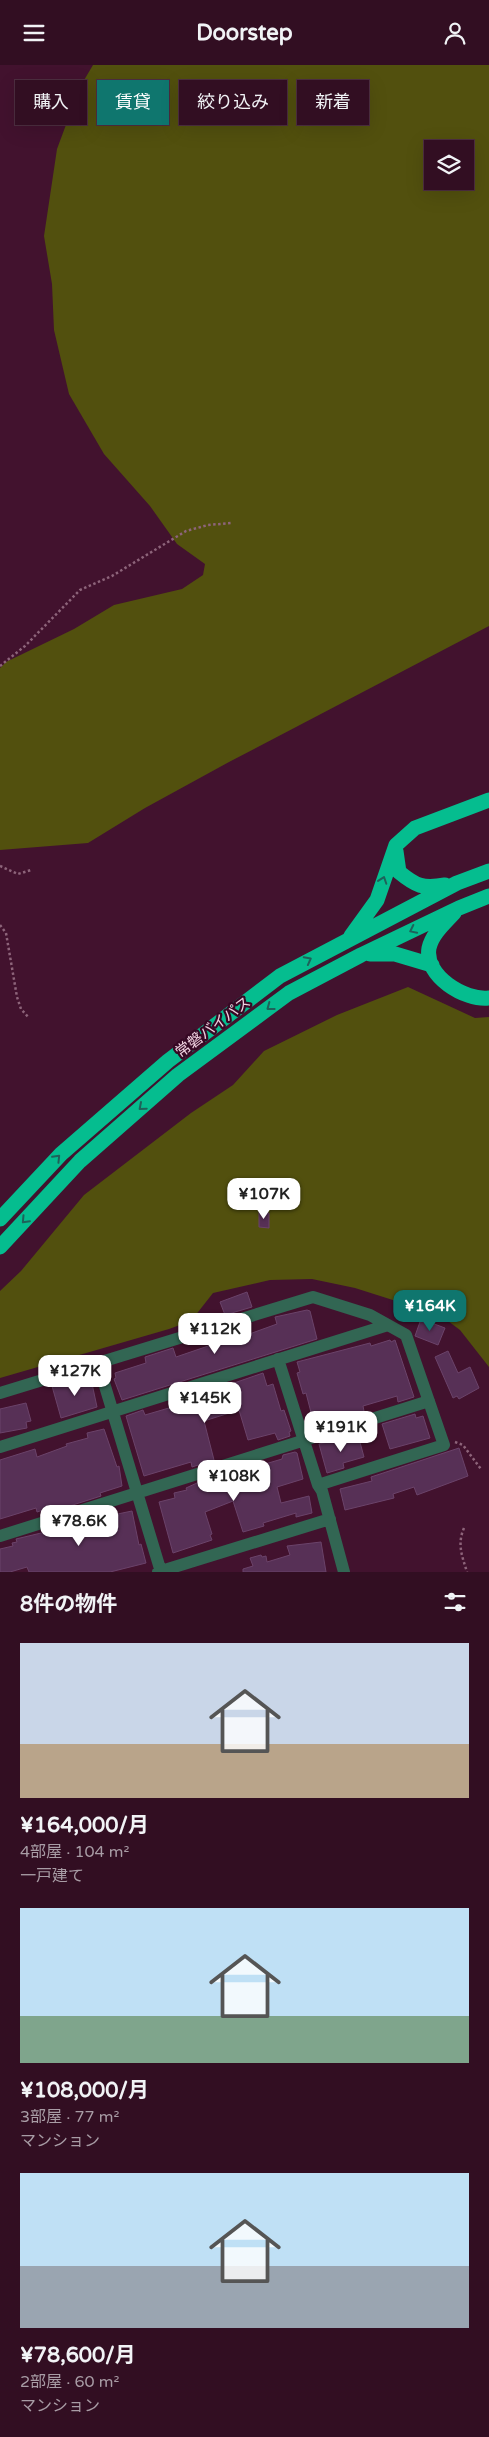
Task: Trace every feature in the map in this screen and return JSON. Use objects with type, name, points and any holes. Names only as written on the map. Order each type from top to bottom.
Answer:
[{"type":"highway","points":[[351,937],[377,900],[396,845],[415,828],[489,800]]},
{"type":"highway","points":[[396,845],[396,861],[399,871],[409,880],[425,888],[457,883]]},
{"type":"highway","name":"常磐バイパス","points":[[0,1219],[61,1154],[168,1061],[280,975],[457,883],[489,871]]},
{"type":"highway","name":"常磐バイパス","points":[[0,1247],[80,1161],[178,1075],[289,993],[361,955],[459,908],[489,896]]},
{"type":"highway","points":[[459,908],[436,934],[429,949],[432,965],[445,983],[465,996],[489,998]]},
{"type":"highway","points":[[361,955],[379,952],[395,954],[432,965]]},
{"type":"street","points":[[0,1393],[313,1297],[370,1315],[406,1335],[444,1445],[318,1485]]},
{"type":"street","points":[[0,1447],[388,1325]]},
{"type":"street","points":[[278,1359],[318,1485],[322,1491],[344,1572]]},
{"type":"street","points":[[98,1363],[160,1572],[330,1519]]},
{"type":"street","points":[[0,1536],[429,1401]]},
{"type":"path","points":[[0,666],[25,645],[80,590],[112,576],[186,531],[208,525],[232,523]]},
{"type":"path","points":[[0,866],[18,874],[31,870]]},
{"type":"path","points":[[0,925],[6,933],[19,1005],[29,1018]]},
{"type":"path","points":[[444,1445],[455,1442],[463,1445],[481,1469]]},
{"type":"path","points":[[464,1528],[460,1537],[460,1551],[467,1572]]},
{"type":"shaded area","points":[[93,65],[489,65],[489,626],[229,762],[145,808],[88,843],[0,850],[0,668],[6,662],[74,629],[114,605],[182,589],[203,575],[205,564],[177,544],[150,506],[104,454],[69,394],[54,330],[52,284],[44,236],[57,149],[66,125],[87,125],[87,80],[84,80]]},
{"type":"shaded area","points":[[408,987],[475,1018],[489,1017],[489,1367],[460,1330],[440,1315],[355,1288],[312,1279],[270,1280],[213,1293],[191,1321],[0,1378],[0,1291],[21,1271],[84,1195],[191,1113],[233,1085],[264,1051],[337,1015]]},
{"type":"building","points":[[259,1212],[269,1213],[269,1228],[259,1227]]},
{"type":"building","points":[[247,1292],[252,1307],[225,1315],[220,1302]]},
{"type":"building","points":[[310,1311],[317,1339],[122,1400],[114,1379],[116,1378],[115,1373],[146,1363],[145,1357],[173,1348],[176,1357],[217,1343],[215,1337],[221,1334],[238,1329],[241,1337],[277,1324],[275,1317]]},
{"type":"building","points":[[421,1319],[445,1328],[438,1345],[415,1336]]},
{"type":"building","points":[[390,1340],[391,1342],[395,1340],[414,1397],[398,1402],[397,1396],[363,1406],[364,1411],[315,1428],[306,1393],[303,1394],[297,1373],[300,1372],[297,1362],[370,1343],[371,1346]]},
{"type":"building","points":[[448,1351],[458,1373],[470,1367],[479,1388],[459,1399],[457,1396],[453,1398],[435,1357]]},
{"type":"building","points":[[263,1373],[267,1386],[273,1384],[281,1411],[284,1410],[291,1431],[289,1432],[290,1436],[278,1440],[275,1433],[248,1440],[239,1410],[204,1421],[214,1460],[192,1467],[191,1462],[144,1476],[126,1416],[143,1410],[145,1415],[186,1403],[185,1400]]},
{"type":"building","points":[[85,1378],[85,1380],[91,1379],[97,1407],[61,1418],[52,1386]]},
{"type":"building","points":[[26,1403],[31,1421],[26,1422],[27,1428],[0,1433],[0,1409]]},
{"type":"building","points":[[415,1414],[416,1418],[423,1416],[430,1438],[390,1449],[382,1424]]},
{"type":"building","points":[[104,1429],[117,1467],[119,1466],[122,1486],[100,1493],[101,1496],[57,1510],[56,1506],[37,1512],[36,1508],[0,1519],[0,1460],[35,1449],[37,1457],[67,1446],[66,1444],[88,1438],[87,1433]]},
{"type":"building","points":[[358,1435],[364,1457],[343,1463],[344,1468],[327,1473],[319,1444]]},
{"type":"building","points":[[459,1448],[468,1476],[417,1495],[414,1487],[393,1494],[394,1498],[345,1510],[340,1489],[372,1481],[371,1477]]},
{"type":"building","points":[[297,1453],[303,1479],[277,1487],[281,1503],[309,1496],[312,1513],[296,1517],[296,1513],[263,1523],[264,1526],[243,1532],[233,1501],[205,1512],[212,1540],[173,1553],[159,1502],[175,1498],[174,1493],[187,1490],[186,1488],[197,1483],[219,1476],[222,1479],[256,1470],[255,1467],[282,1459],[283,1455]]},
{"type":"building","points":[[106,1511],[108,1516],[132,1511],[139,1545],[141,1544],[146,1563],[110,1572],[29,1572],[27,1567],[10,1572],[0,1572],[0,1549],[13,1546],[12,1543],[17,1542],[16,1539],[62,1528],[62,1525]]},
{"type":"building","points":[[321,1542],[326,1572],[243,1572],[243,1569],[253,1566],[250,1558],[261,1555],[262,1557],[266,1556],[267,1562],[290,1555],[287,1546]]}]
